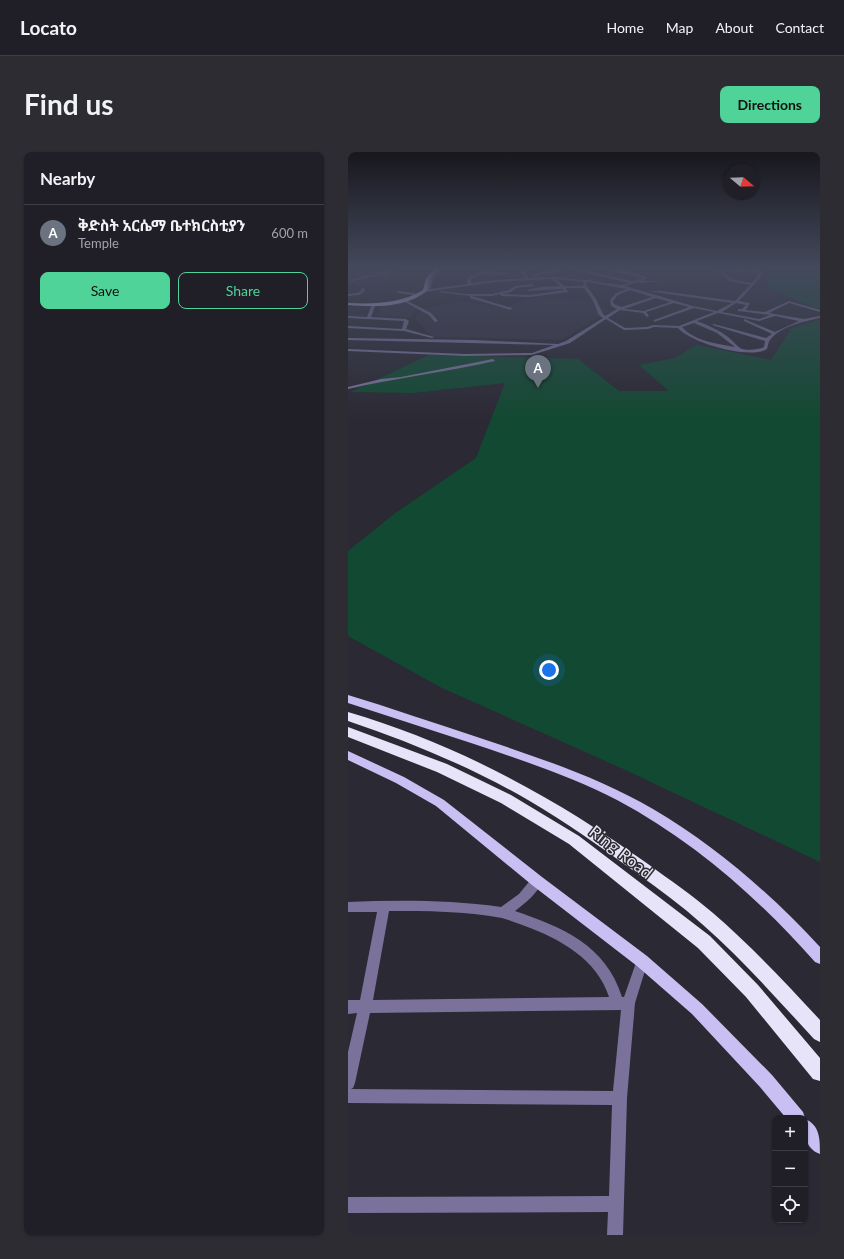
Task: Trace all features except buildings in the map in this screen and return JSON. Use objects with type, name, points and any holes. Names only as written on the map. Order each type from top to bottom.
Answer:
[{"type":"highway","name":"Ring Road","points":[[348,716],[423,743],[494,776],[533,796],[614,848],[685,900],[714,924],[772,980],[820,1034]]},
{"type":"highway","name":"Ring Road","points":[[348,732],[442,768],[506,799],[574,840],[704,942],[752,991],[820,1072]]},
{"type":"main road","points":[[348,699],[427,724],[563,771],[637,806],[703,849],[748,885],[799,934],[820,957]]},
{"type":"main road","points":[[348,755],[400,780],[440,803],[537,881],[642,961],[697,1009],[766,1081],[794,1115]]},
{"type":"main road","points":[[808,1132],[820,1146]]},
{"type":"street","points":[[397,320],[407,321],[404,330]]},
{"type":"street","points":[[348,388],[381,380],[401,378],[451,367],[522,356],[561,345],[578,337],[603,320]]},
{"type":"street","points":[[611,320],[626,329],[648,328],[653,326],[679,327],[701,320]]},
{"type":"street","points":[[653,326],[655,321],[659,320]]},
{"type":"street","points":[[745,320],[752,324],[775,333]]},
{"type":"street","points":[[679,327],[682,331],[694,338],[712,344],[761,350],[766,347],[767,340],[775,333],[785,326],[803,320]]},
{"type":"street","points":[[695,322],[709,326],[724,334],[738,348]]},
{"type":"street","points":[[709,326],[720,323]]},
{"type":"street","points":[[714,325],[767,340]]},
{"type":"street","points":[[348,327],[404,330],[449,340]]},
{"type":"street","points":[[348,338],[386,340],[449,340],[561,345]]},
{"type":"street","points":[[377,351],[386,340]]},
{"type":"street","points":[[446,345],[449,340]]},
{"type":"street","points":[[471,346],[474,341]]},
{"type":"street","points":[[496,346],[498,342]]},
{"type":"street","points":[[348,350],[490,356],[528,354]]},
{"type":"street","points":[[440,354],[443,350]]},
{"type":"street","points":[[465,355],[468,350]]},
{"type":"street","points":[[490,356],[493,351]]},
{"type":"street","points":[[503,913],[522,898],[537,881]]},
{"type":"street","points":[[348,907],[406,905],[479,909],[503,913],[544,927],[581,947],[595,960],[608,977],[622,1002]]},
{"type":"street","points":[[348,1083],[365,1007],[384,906]]},
{"type":"street","points":[[615,1235],[622,1002],[642,961]]},
{"type":"street","points":[[348,1007],[622,1002]]},
{"type":"street","points":[[348,1096],[620,1098]]},
{"type":"street","points":[[348,1205],[616,1204]]},
{"type":"shaded area","points":[[416,320],[594,320],[561,340],[431,337]]},
{"type":"green space","points":[[820,320],[820,862],[619,767],[442,688],[348,636],[348,551],[394,514],[476,458],[505,383],[413,393],[350,392],[429,355],[578,359],[619,391],[669,391],[639,365],[675,358],[696,345],[771,360],[792,328]]},
{"type":"place","name":"ቅድስት አርሴማ ቤተክርስቲያን","points":[[538,388]]}]
